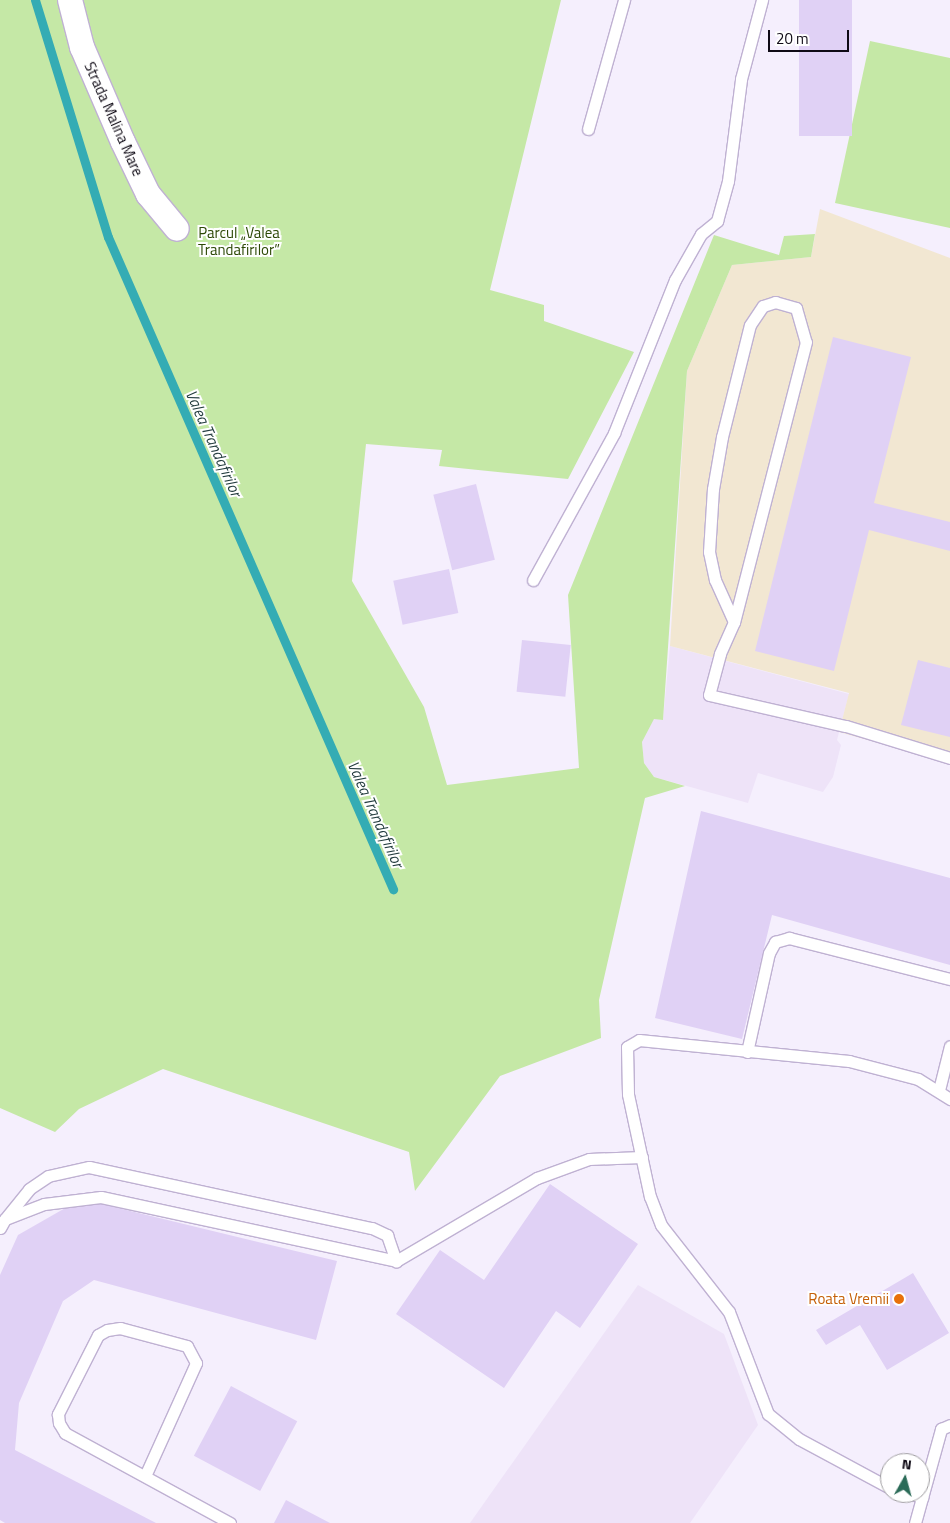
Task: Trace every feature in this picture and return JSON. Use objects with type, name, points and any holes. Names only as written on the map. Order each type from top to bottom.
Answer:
[{"type":"street","name":"Strada Malina Mare","points":[[70,0],[82,47],[123,142],[148,194],[177,230]]},
{"type":"lane","points":[[588,129],[624,0]]},
{"type":"lane","points":[[533,580],[614,433],[675,280],[701,234],[717,221],[728,181],[741,80],[762,0]]},
{"type":"lane","points":[[734,622],[715,580],[710,552],[714,489],[722,437],[750,325],[763,306],[775,302],[796,308],[806,342],[734,622],[720,654],[709,695],[846,726],[950,758]]},
{"type":"lane","points":[[747,1052],[769,953],[776,942],[789,938],[950,979]]},
{"type":"lane","points":[[880,1483],[799,1439],[768,1414],[729,1312],[661,1225],[650,1197],[628,1094],[627,1047],[631,1042],[747,1052],[891,1069],[938,1090],[950,1099]]},
{"type":"lane","points":[[938,1090],[950,1046]]},
{"type":"lane","points":[[3,1223],[44,1204],[100,1197],[396,1261],[537,1178],[589,1159],[642,1157]]},
{"type":"lane","points":[[3,1223],[29,1189],[48,1176],[89,1167],[372,1228],[387,1235],[396,1261]]},
{"type":"lane","points":[[144,1476],[196,1363],[187,1346],[120,1328],[107,1330],[98,1335],[58,1414],[59,1424],[65,1433],[230,1523]]},
{"type":"lane","points":[[930,1468],[941,1429],[950,1425]]},
{"type":"lane","points":[[914,1523],[920,1503]]},
{"type":"shaded area","points":[[820,209],[950,258],[950,763],[839,732],[849,693],[670,646],[687,371],[732,265],[811,257]]},
{"type":"shaded area","points":[[670,646],[849,694],[837,740],[841,745],[833,777],[823,792],[758,773],[748,803],[654,777],[644,763],[642,742],[654,718],[663,720]]},
{"type":"shaded area","points":[[638,1285],[724,1334],[758,1425],[690,1523],[470,1523]]},
{"type":"green space","name":"Parcul „Valea Trandafirilor”","points":[[0,0],[561,0],[490,290],[544,305],[544,321],[634,352],[568,479],[439,466],[442,450],[366,444],[352,581],[424,707],[447,785],[579,768],[568,595],[714,235],[779,255],[784,236],[815,234],[811,257],[732,265],[687,371],[663,720],[654,719],[642,742],[644,763],[654,777],[685,786],[645,798],[599,1000],[601,1038],[500,1076],[415,1191],[409,1152],[163,1069],[79,1109],[55,1132],[0,1108]]},
{"type":"green space","points":[[870,41],[950,58],[950,228],[835,203]]},
{"type":"building","points":[[799,0],[852,0],[852,136],[799,136]]},
{"type":"building","points":[[833,337],[911,357],[874,503],[950,522],[950,551],[869,530],[834,671],[755,651]]},
{"type":"building","points":[[476,484],[495,560],[452,570],[433,495]]},
{"type":"building","points":[[449,569],[458,613],[403,625],[393,581]]},
{"type":"building","points":[[522,640],[571,645],[565,697],[517,692]]},
{"type":"building","points":[[918,660],[950,668],[950,737],[901,725]]},
{"type":"building","points":[[701,811],[950,878],[950,965],[772,915],[742,1039],[655,1018]]},
{"type":"building","points":[[550,1184],[638,1244],[580,1328],[556,1311],[504,1388],[396,1314],[440,1250],[484,1280]]},
{"type":"building","points":[[81,1199],[337,1261],[316,1340],[94,1280],[63,1301],[19,1403],[15,1450],[156,1523],[5,1523],[0,1520],[0,1275],[18,1235]]},
{"type":"building","name":"Roata Vremii","points":[[913,1273],[949,1333],[887,1370],[860,1325],[826,1345],[816,1330]]},
{"type":"building","points":[[231,1386],[297,1421],[260,1491],[194,1456]]},
{"type":"building","points":[[286,1500],[330,1523],[274,1523]]},
{"type":"waterway","name":"Valea Trandafirilor","points":[[35,0],[108,237],[393,889]]},
{"type":"place","name":"Roata Vremii","points":[[899,1299]]}]
